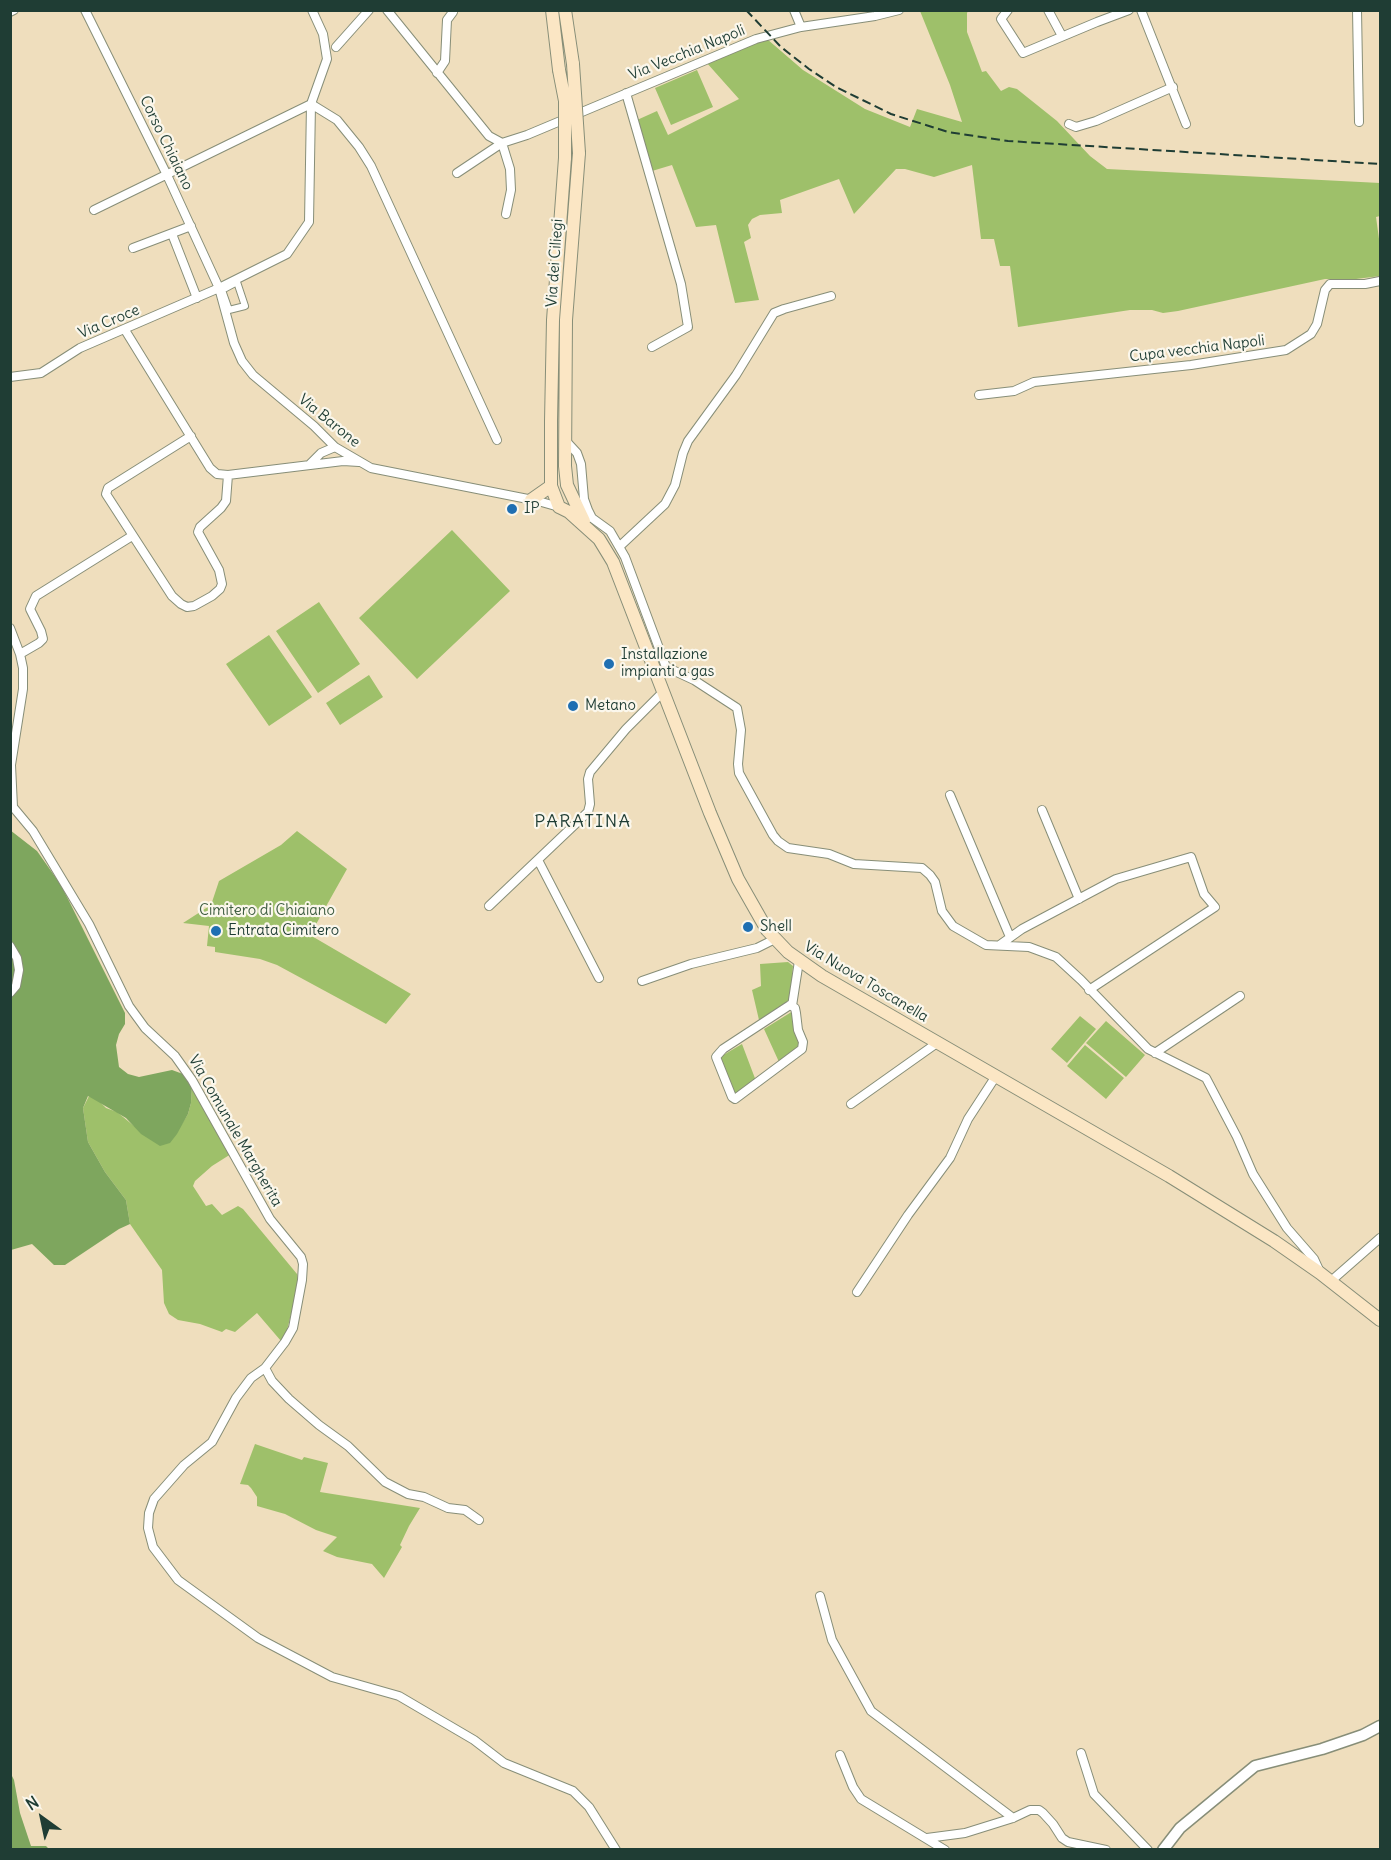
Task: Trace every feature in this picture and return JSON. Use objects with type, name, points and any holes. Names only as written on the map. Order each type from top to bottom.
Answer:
[{"type":"main road","name":"Via dei Ciliegi","points":[[552,10],[565,101],[565,158],[553,320],[551,486],[559,507]]},
{"type":"main road","name":"Via dei Ciliegi","points":[[566,10],[573,64],[579,153],[566,320],[566,480],[580,516]]},
{"type":"main road","points":[[559,507],[566,497],[566,480]]},
{"type":"main road","points":[[531,500],[551,486]]},
{"type":"main road","name":"Via Nuova Toscanella","points":[[559,507],[569,512],[599,539],[613,562],[710,813],[738,879],[756,914],[776,939],[799,961],[1169,1176],[1274,1240],[1380,1320]]},
{"type":"main road","name":"Via Nuova Toscanella","points":[[580,516],[590,530]]},
{"type":"street","name":"Corso Chiaiano","points":[[86,10],[167,175],[219,288]]},
{"type":"street","name":"Via Croce","points":[[10,377],[41,373],[75,351],[219,288],[288,254],[309,222],[311,105],[327,59],[323,34],[312,10]]},
{"type":"street","points":[[336,47],[369,10]]},
{"type":"street","points":[[387,10],[489,136],[502,143],[510,169],[511,190],[506,214]]},
{"type":"street","points":[[794,10],[801,27]]},
{"type":"street","name":"Via Vecchia Napoli","points":[[457,173],[502,143],[527,135],[756,39],[801,27],[899,10]]},
{"type":"street","points":[[1008,10],[1001,19],[1023,53],[1129,10]]},
{"type":"street","points":[[1048,10],[1062,36]]},
{"type":"street","points":[[1141,10],[1186,124]]},
{"type":"street","points":[[1357,10],[1359,122]]},
{"type":"street","points":[[437,73],[445,61],[447,20],[453,12]]},
{"type":"street","points":[[1069,124],[1076,127],[1096,121],[1173,87]]},
{"type":"street","name":"Via Vecchia Napoli","points":[[626,93],[681,284],[688,327],[652,347]]},
{"type":"street","points":[[94,210],[311,105],[337,120],[371,166],[497,440]]},
{"type":"street","points":[[133,248],[190,226]]},
{"type":"street","points":[[172,234],[197,298]]},
{"type":"street","name":"Cupa vecchia Napoli","points":[[979,394],[1014,391],[1034,382],[1191,365],[1286,350],[1311,334],[1317,324],[1324,290],[1330,284],[1365,284],[1380,281]]},
{"type":"street","points":[[237,282],[245,306],[229,310],[222,290],[237,282]]},
{"type":"street","name":"Via Barone","points":[[219,288],[234,343],[242,362],[253,375],[314,426],[335,447],[359,462],[376,469],[559,507]]},
{"type":"street","points":[[620,546],[665,504],[675,485],[688,441],[736,375],[774,313],[831,297]]},
{"type":"street","points":[[125,330],[190,436],[217,474],[228,475],[343,461],[359,462]]},
{"type":"street","points":[[321,453],[322,435]]},
{"type":"street","points":[[190,436],[107,489],[107,497],[177,601],[191,607],[207,600],[220,589],[222,580],[219,570],[198,532],[200,527],[226,501],[228,475]]},
{"type":"street","points":[[565,440],[577,453],[584,499],[592,518],[610,531],[620,546],[666,667],[694,680],[737,708],[741,730],[738,764],[740,773],[778,841],[788,848],[829,854],[854,864],[922,868],[934,882],[942,911],[953,926],[986,945],[1029,947],[1056,957],[1148,1049],[1206,1078],[1237,1137],[1253,1174],[1287,1228],[1314,1259],[1320,1273]]},
{"type":"street","points":[[309,465],[321,453],[335,447],[335,453],[322,463]]},
{"type":"street","points":[[566,480],[574,474],[582,476]]},
{"type":"street","points":[[20,654],[42,640],[41,631],[30,609],[36,596],[132,536]]},
{"type":"street","name":"Via Comunale Margherita","points":[[10,628],[23,668],[23,689],[11,765],[14,807],[33,831],[89,924],[129,1006],[145,1028],[175,1056],[186,1072],[270,1219],[301,1257],[302,1280],[293,1328],[265,1368],[250,1378],[236,1398],[212,1442],[176,1473],[154,1499],[148,1513],[148,1528],[153,1547],[178,1580],[282,1652],[332,1677],[399,1696],[474,1740],[504,1762],[573,1791],[589,1807],[616,1850]]},
{"type":"street","points":[[489,906],[588,812],[590,772],[626,729],[664,691]]},
{"type":"street","points":[[950,795],[1010,937]]},
{"type":"street","points":[[1042,810],[1079,899]]},
{"type":"street","points":[[1000,945],[1022,929],[1116,879],[1191,857],[1204,894],[1215,907],[1089,990]]},
{"type":"street","points":[[538,860],[599,978]]},
{"type":"street","points":[[642,981],[691,964],[757,948],[776,939]]},
{"type":"street","points":[[10,946],[17,958],[19,970],[16,986],[10,993]]},
{"type":"street","points":[[792,1006],[723,1049],[716,1057],[732,1096],[735,1098],[802,1049],[796,1013],[792,1006],[799,961]]},
{"type":"street","points":[[1155,1053],[1240,996]]},
{"type":"street","points":[[851,1104],[938,1043]]},
{"type":"street","points":[[857,1292],[908,1215],[950,1158],[969,1119],[996,1076]]},
{"type":"street","points":[[1331,1281],[1380,1238]]},
{"type":"street","points":[[265,1368],[272,1381],[289,1399],[348,1446],[385,1482],[408,1494],[424,1497],[448,1508],[465,1510],[479,1520]]},
{"type":"street","points":[[820,1596],[832,1640],[871,1711],[1013,1818]]},
{"type":"street","points":[[1163,1850],[1180,1828],[1255,1766],[1322,1749],[1363,1735],[1380,1726]]},
{"type":"street","points":[[1081,1753],[1094,1794],[1148,1850]]},
{"type":"street","points":[[840,1755],[853,1787],[861,1799],[945,1850]]},
{"type":"street","points":[[927,1838],[965,1833],[1013,1818],[1025,1811],[1039,1810],[1068,1842],[1106,1850]]},
{"type":"street","points":[[1059,1850],[1062,1838]]},
{"type":"green space","points":[[920,11],[968,11],[967,32],[982,72],[986,71],[1001,91],[1009,87],[1017,89],[1057,121],[1090,156],[1107,169],[1380,183],[1380,216],[1376,217],[1380,246],[1380,276],[1325,279],[1178,311],[1163,313],[1152,310],[1130,310],[1018,327],[1010,266],[1000,266],[994,239],[981,239],[972,165],[934,177],[905,169],[896,169],[854,214],[839,179],[780,200],[782,213],[760,215],[752,219],[748,225],[751,238],[744,242],[759,300],[735,303],[716,225],[696,227],[672,165],[652,171],[637,120],[657,111],[668,135],[739,99],[706,62],[767,39],[803,70],[865,109],[910,127],[917,109],[962,122],[950,85]]},
{"type":"green space","points":[[697,70],[713,107],[671,125],[655,88]]},
{"type":"green space","points":[[452,530],[510,591],[417,679],[359,618]]},
{"type":"green space","points":[[319,602],[360,664],[318,693],[276,631]]},
{"type":"green space","points":[[269,635],[312,697],[269,726],[226,664]]},
{"type":"green space","points":[[369,675],[383,697],[340,725],[326,703]]},
{"type":"green space","points":[[10,830],[37,851],[61,885],[125,1013],[125,1024],[116,1045],[119,1067],[128,1074],[139,1077],[172,1070],[183,1074],[192,1086],[188,1114],[170,1143],[160,1146],[141,1134],[126,1118],[88,1096],[83,1108],[88,1142],[105,1172],[126,1200],[130,1224],[65,1265],[54,1265],[32,1244],[11,1250]]},
{"type":"green space","name":"Cimitero di Chiaiano","points":[[297,831],[347,869],[310,935],[411,994],[386,1024],[277,965],[260,959],[215,952],[215,947],[207,946],[209,926],[183,923],[211,905],[219,881],[281,845]]},
{"type":"green space","points":[[788,962],[793,966],[790,1001],[759,1020],[752,990],[761,986],[760,964]]},
{"type":"green space","points":[[793,1011],[800,1046],[779,1062],[764,1029]]},
{"type":"green space","points":[[1080,1016],[1096,1029],[1067,1063],[1051,1049]]},
{"type":"green space","points":[[1106,1021],[1145,1055],[1126,1077],[1086,1043]]},
{"type":"green space","points":[[742,1044],[756,1081],[736,1095],[720,1057]]},
{"type":"green space","points":[[1085,1045],[1124,1078],[1106,1099],[1067,1066]]},
{"type":"green space","points":[[192,1086],[231,1154],[212,1166],[195,1181],[193,1186],[206,1206],[212,1204],[222,1215],[238,1206],[243,1209],[297,1274],[299,1283],[287,1330],[281,1341],[257,1313],[235,1332],[226,1329],[222,1332],[200,1324],[178,1320],[169,1314],[164,1303],[162,1270],[130,1224],[126,1200],[105,1172],[88,1142],[83,1108],[89,1096],[98,1100],[106,1108],[117,1112],[134,1126],[182,1124],[191,1103]]},
{"type":"green space","points":[[255,1444],[302,1460],[304,1457],[328,1463],[320,1492],[420,1508],[400,1545],[402,1547],[384,1578],[372,1564],[337,1557],[323,1551],[337,1537],[316,1530],[285,1514],[257,1506],[257,1497],[251,1488],[240,1484]]},
{"type":"green space","points":[[10,1772],[31,1846],[46,1846],[49,1849],[11,1849]]},
{"type":"railway","points":[[746,10],[781,47],[836,87],[891,114],[948,132],[1008,141],[1380,164]]},
{"type":"place","name":"IP","points":[[512,509]]},
{"type":"place","name":"Installazione impianti a gas","points":[[609,664]]},
{"type":"place","name":"Metano","points":[[573,706]]},
{"type":"place","name":"Shell","points":[[748,927]]},
{"type":"place","name":"Entrata Cimitero","points":[[216,931]]},
{"type":"district","name":"PARATINA","points":[[583,822]]}]
